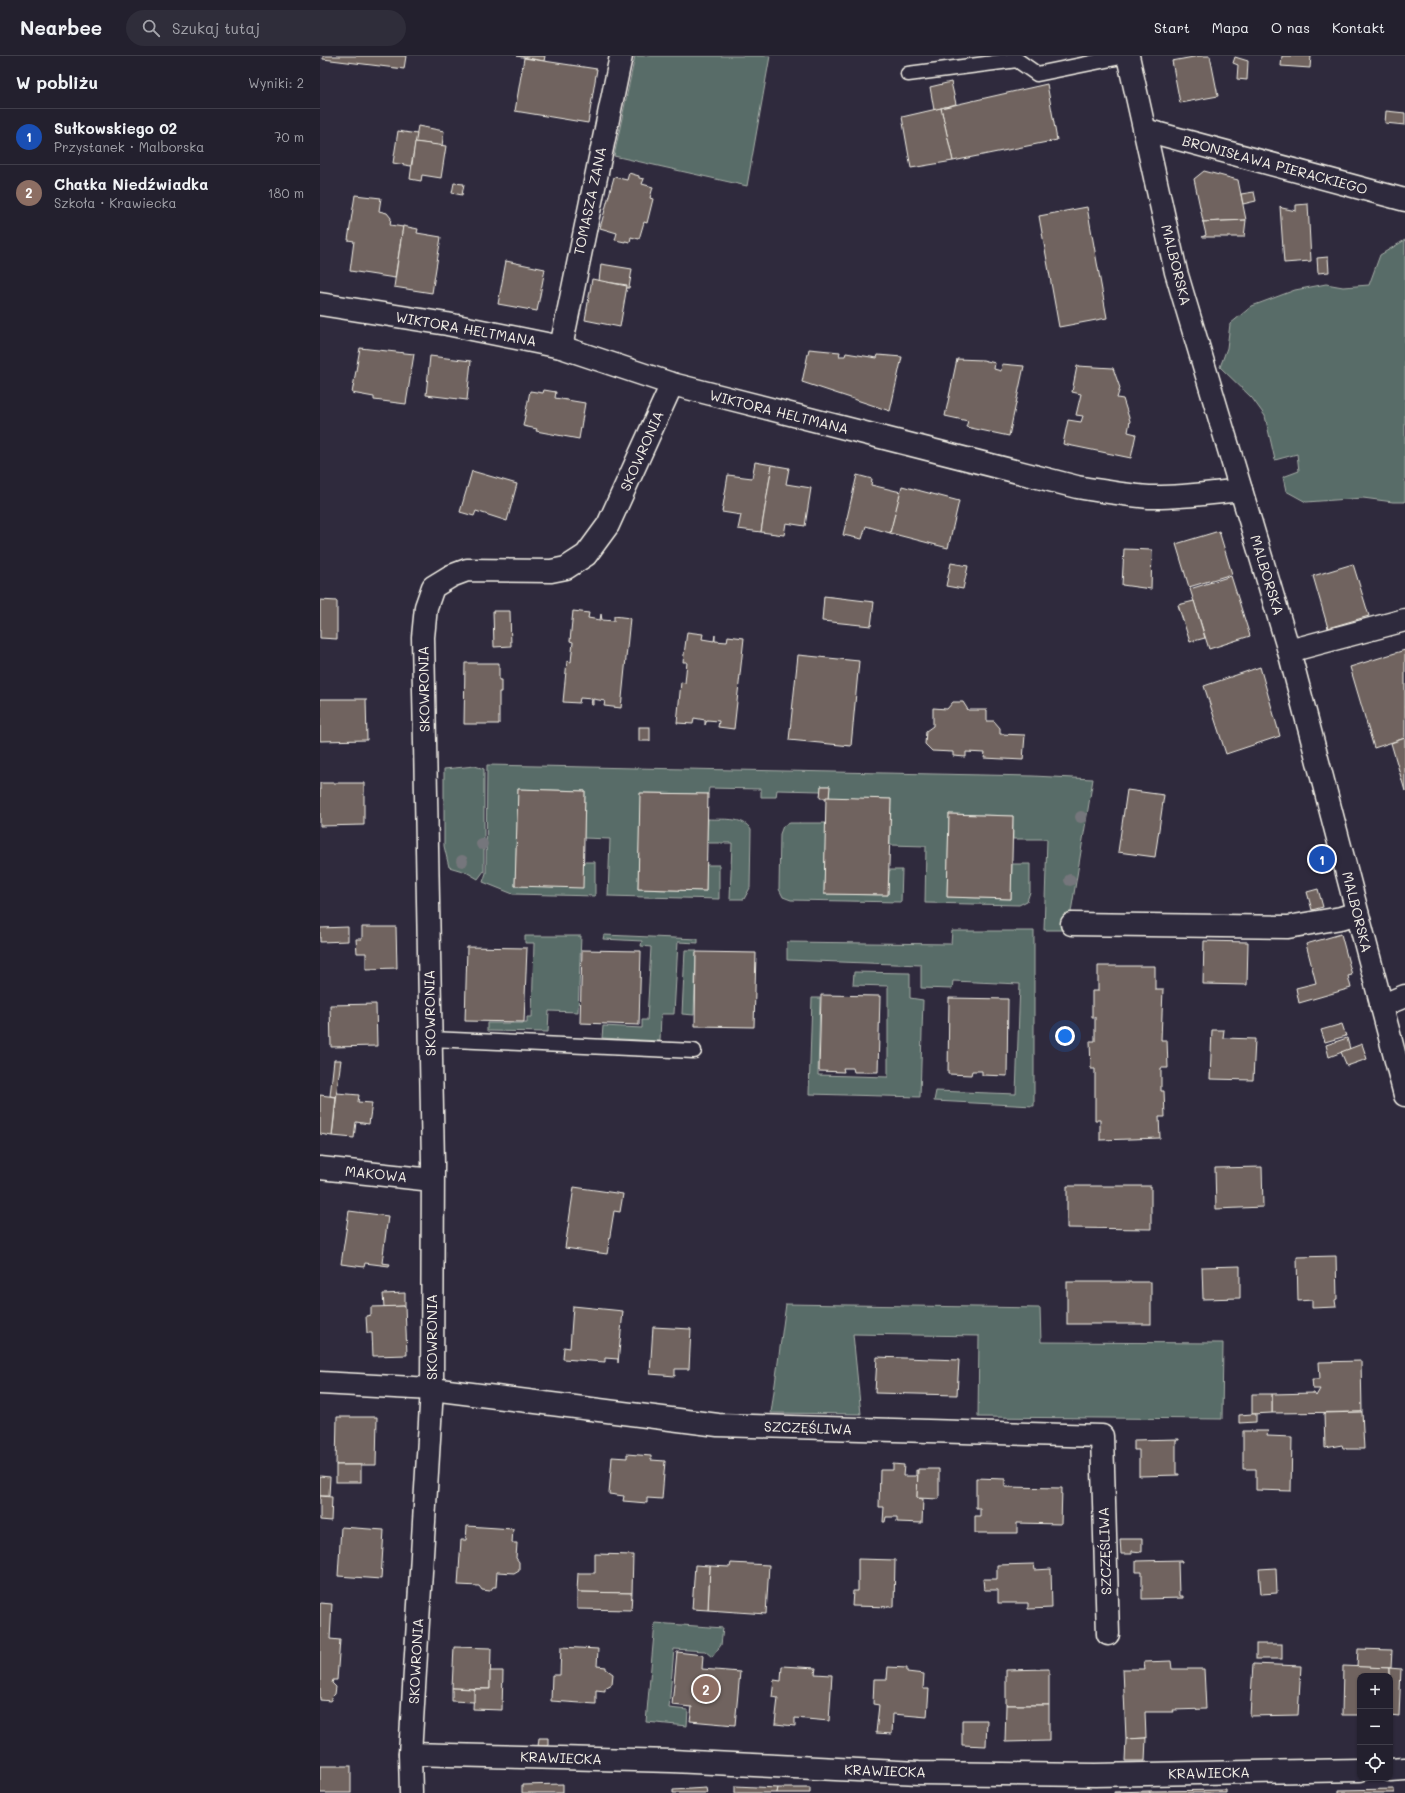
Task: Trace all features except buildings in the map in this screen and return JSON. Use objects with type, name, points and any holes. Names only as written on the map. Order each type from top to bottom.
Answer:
[{"type":"street","name":"TOMASZA ZANA","points":[[561,347],[621,56]]},
{"type":"street","name":"MALBORSKA","points":[[1127,56],[1176,272],[1289,651],[1405,1095]]},
{"type":"street","name":"BRONISŁAWA PIERACKIEGO","points":[[1144,130],[1405,200]]},
{"type":"street","name":"WIKTORA HELTMANA","points":[[320,304],[447,324],[561,347],[672,384],[1076,486],[1106,492],[1150,497],[1195,495],[1241,490]]},
{"type":"street","name":"SKOWRONIA","points":[[411,1793],[410,1754],[432,1390],[431,1039],[423,637],[426,607],[433,587],[451,576],[467,570],[551,571],[566,568],[586,555],[608,525],[672,384]]},
{"type":"street","points":[[1289,651],[1405,620]]},
{"type":"street","points":[[1072,924],[1288,927],[1341,918],[1357,913]]},
{"type":"street","points":[[1381,1006],[1405,996]]},
{"type":"street","name":"MAKOWA","points":[[320,1168],[432,1180]]},
{"type":"street","name":"SZCZĘŚLIWA","points":[[320,1383],[432,1390],[718,1426],[1102,1436],[1108,1634]]},
{"type":"street","name":"KRAWIECKA","points":[[410,1754],[672,1761],[919,1773],[1095,1774],[1357,1770]]},
{"type":"street","points":[[1393,1770],[1405,1770]]},
{"type":"lane","points":[[908,74],[1016,60],[1037,74],[1127,56]]},
{"type":"lane","points":[[431,1039],[694,1051]]},
{"type":"green space","points":[[635,56],[770,56],[747,186],[614,156]]},
{"type":"green space","points":[[1405,240],[1405,502],[1363,498],[1306,502],[1286,491],[1283,477],[1299,471],[1297,454],[1275,460],[1265,416],[1252,398],[1220,367],[1227,348],[1230,324],[1252,306],[1295,290],[1326,284],[1343,287],[1369,285],[1380,255]]},
{"type":"green space","points":[[487,765],[1033,776],[1093,779],[1068,930],[1044,930],[1047,839],[1013,839],[1013,816],[949,814],[947,897],[1011,899],[1012,864],[1030,864],[1030,892],[1027,901],[1019,905],[925,903],[926,846],[890,845],[891,799],[829,798],[830,786],[821,786],[821,791],[777,790],[776,797],[761,797],[761,789],[709,788],[708,794],[641,793],[638,889],[706,891],[706,865],[719,865],[719,899],[608,896],[610,839],[584,838],[585,791],[518,789],[515,886],[583,862],[595,862],[595,896],[513,894],[483,882],[486,873]]},
{"type":"green space","points":[[475,766],[484,769],[484,871],[478,879],[466,872],[449,867],[444,846],[444,769]]},
{"type":"green space","points":[[708,819],[738,821],[748,826],[751,830],[750,888],[744,899],[730,899],[732,843],[707,843]]},
{"type":"green space","points":[[790,823],[826,823],[824,894],[888,895],[889,870],[902,870],[901,902],[791,900],[783,897],[779,889],[780,834],[783,826]]},
{"type":"green space","points":[[952,931],[1034,931],[1034,1106],[934,1101],[936,1091],[1016,1094],[1020,984],[953,981],[952,989],[921,988],[921,965],[787,960],[787,942],[951,944]]},
{"type":"green space","points":[[604,935],[698,939],[698,943],[678,942],[674,1014],[661,1014],[660,1041],[602,1038],[603,1026],[642,1028],[642,1020],[647,1020],[651,947],[641,946],[642,941],[603,939]]},
{"type":"green space","points":[[525,936],[581,936],[578,1012],[549,1011],[548,1032],[487,1031],[487,1023],[527,1023],[527,1017],[532,1017],[534,943],[525,943]]},
{"type":"green space","points":[[685,950],[696,950],[694,1015],[682,1014]]},
{"type":"green space","points":[[854,972],[910,973],[910,998],[923,1000],[920,1097],[809,1094],[812,998],[820,998],[818,1075],[888,1077],[888,986],[853,985]]},
{"type":"green space","points":[[786,1304],[1040,1308],[1041,1342],[1223,1343],[1222,1419],[978,1417],[979,1336],[853,1334],[861,1414],[771,1413]]},
{"type":"green space","points":[[655,1623],[723,1628],[721,1645],[712,1657],[705,1651],[674,1649],[669,1708],[688,1710],[687,1726],[646,1722]]},
{"type":"place","name":"Sułkowskiego 02","points":[[1322,859]]},
{"type":"place","name":"Chatka Niedźwiadka","points":[[706,1689]]}]
